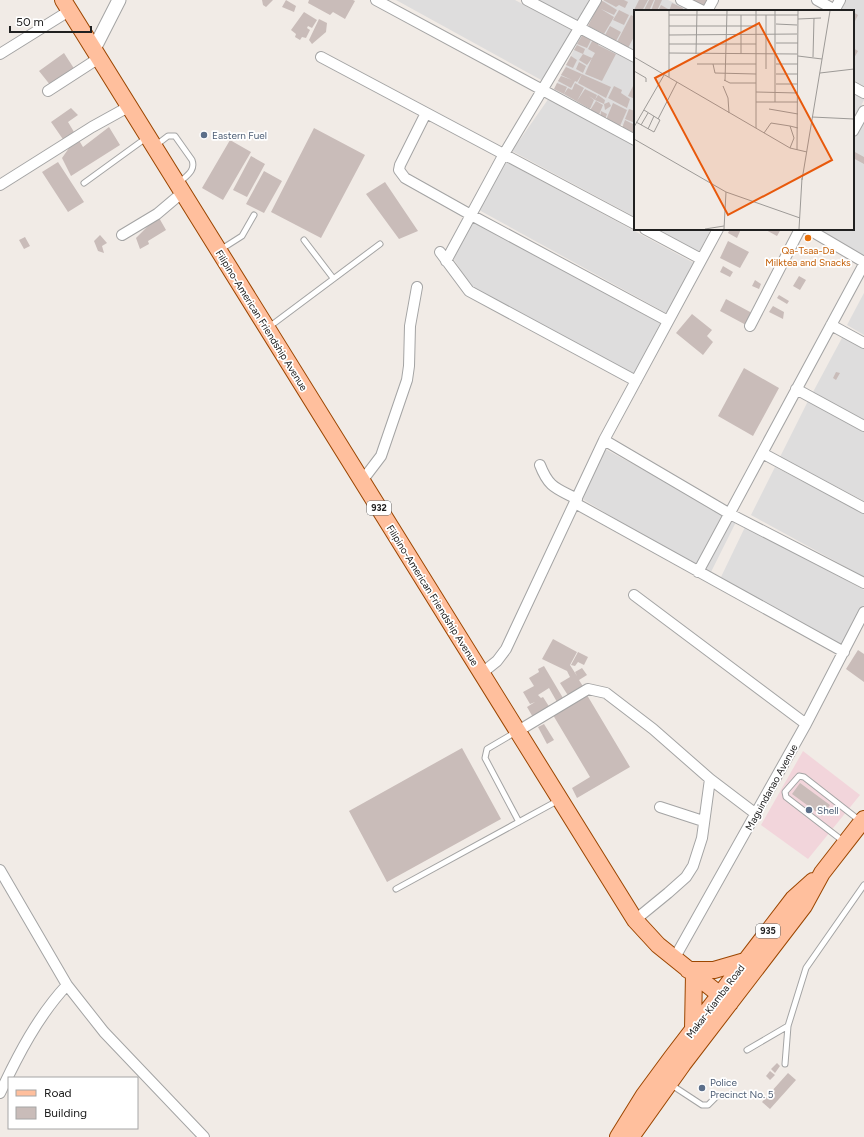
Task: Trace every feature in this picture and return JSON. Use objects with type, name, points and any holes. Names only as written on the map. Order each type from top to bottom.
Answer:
[{"type":"main road","name":"Filipino-American Friendship Avenue","points":[[66,5],[152,141],[267,329],[635,920],[646,933],[674,959],[725,998]]},
{"type":"main road","name":"Makar-Kiamba Road","points":[[618,1137],[644,1095],[693,1029],[725,998],[804,906],[822,873],[863,822]]},
{"type":"main road","name":"Makar-Kiamba Road","points":[[631,1137],[670,1083],[725,998],[745,961],[793,899],[822,873]]},
{"type":"main road","points":[[693,1029],[691,972],[714,970],[745,961]]},
{"type":"street","points":[[48,91],[97,53],[119,0]]},
{"type":"street","points":[[376,0],[634,139]]},
{"type":"street","points":[[527,0],[634,56]]},
{"type":"street","points":[[446,261],[504,154],[596,0]]},
{"type":"street","points":[[681,0],[701,10]]},
{"type":"street","points":[[708,10],[713,0]]},
{"type":"street","points":[[817,0],[835,10],[840,0]]},
{"type":"street","points":[[0,54],[66,5]]},
{"type":"street","points":[[320,57],[634,223]]},
{"type":"street","points":[[854,88],[864,93]]},
{"type":"street","points":[[0,185],[92,127],[130,106]]},
{"type":"street","points":[[854,129],[864,111]]},
{"type":"street","points":[[426,113],[399,170],[405,178],[668,321]]},
{"type":"street","points":[[122,235],[157,214],[180,188]]},
{"type":"street","points":[[647,230],[701,259]]},
{"type":"street","points":[[482,673],[497,661],[506,649],[604,440],[717,230]]},
{"type":"street","points":[[750,326],[799,230]]},
{"type":"street","points":[[698,572],[864,263],[810,230]]},
{"type":"street","points":[[440,252],[469,291],[636,381]]},
{"type":"street","points":[[362,481],[381,456],[404,392],[409,366],[410,326],[416,287]]},
{"type":"street","points":[[831,325],[864,343]]},
{"type":"street","points":[[796,389],[864,426]]},
{"type":"street","points":[[604,440],[730,514],[864,583]]},
{"type":"street","points":[[762,453],[864,508]]},
{"type":"street","points":[[540,465],[548,482],[553,487],[698,572],[844,652]]},
{"type":"street","points":[[634,596],[806,724]]},
{"type":"street","name":"Maguindanao Avenue","points":[[674,959],[806,724],[864,612]]},
{"type":"street","points":[[518,731],[588,689],[606,693],[653,729],[710,778],[756,814]]},
{"type":"street","points":[[635,920],[686,877],[693,866],[702,838],[703,821],[710,778]]},
{"type":"street","points":[[660,807],[703,821]]},
{"type":"street","points":[[0,870],[67,985],[104,1032],[204,1137]]},
{"type":"street","points":[[8,1077],[28,1039],[55,997],[67,985]]},
{"type":"street","points":[[0,1093],[8,1078]]},
{"type":"lane","points":[[84,183],[152,141],[168,136],[175,136],[194,165],[192,171],[180,188]]},
{"type":"lane","points":[[219,250],[242,236],[254,216]]},
{"type":"lane","points":[[304,240],[333,278]]},
{"type":"lane","points":[[267,329],[380,244]]},
{"type":"lane","points":[[518,731],[487,749],[485,758],[519,822]]},
{"type":"lane","points":[[846,842],[786,797],[785,792],[795,779],[799,776],[804,777],[863,822]]},
{"type":"lane","points":[[396,889],[560,799]]},
{"type":"lane","points":[[785,1064],[788,1026],[806,968],[864,885]]},
{"type":"lane","points":[[747,1050],[788,1026]]},
{"type":"lane","points":[[670,1083],[702,1105],[708,1105],[715,1098]]},
{"type":"shaded area","points":[[396,0],[515,0],[572,30],[543,81]]},
{"type":"shaded area","points":[[539,0],[592,0],[580,22]]},
{"type":"shaded area","points":[[604,0],[668,0],[689,10],[634,10],[634,50],[590,28]]},
{"type":"shaded area","points":[[845,0],[864,0],[864,86],[854,81],[854,10],[840,10]]},
{"type":"shaded area","points":[[581,36],[634,62],[634,131],[554,89]]},
{"type":"shaded area","points":[[854,90],[864,95],[864,100],[854,119]]},
{"type":"shaded area","points":[[549,98],[634,142],[634,216],[512,151]]},
{"type":"shaded area","points":[[864,119],[864,259],[811,230],[854,230],[854,136]]},
{"type":"shaded area","points":[[506,162],[694,263],[666,313],[479,210]]},
{"type":"shaded area","points":[[474,220],[661,322],[632,377],[472,288],[453,258]]},
{"type":"shaded area","points":[[659,230],[710,230],[699,252]]},
{"type":"shaded area","points":[[864,293],[864,335],[847,325]]},
{"type":"shaded area","points":[[843,336],[864,348],[864,420],[813,392]]},
{"type":"shaded area","points":[[808,401],[864,432],[864,501],[780,457]]},
{"type":"shaded area","points":[[605,449],[737,520],[709,576],[581,498]]},
{"type":"shaded area","points":[[775,467],[864,513],[864,577],[751,515]]},
{"type":"shaded area","points":[[746,525],[864,590],[864,605],[840,650],[721,577]]},
{"type":"shaded area","name":"Shell","points":[[803,751],[860,795],[808,859],[761,825]]},
{"type":"building","points":[[262,0],[273,0],[266,7],[263,5]]},
{"type":"building","points":[[286,0],[296,6],[294,12],[282,7]]},
{"type":"building","points":[[309,0],[355,1],[345,19],[333,12],[330,15],[308,3]]},
{"type":"building","points":[[601,0],[617,10],[614,15],[601,9],[614,17],[604,34],[588,26]]},
{"type":"building","points":[[603,0],[624,0],[628,2],[625,8],[619,5],[616,7]]},
{"type":"building","points":[[639,0],[648,0],[643,10],[634,10]]},
{"type":"building","points":[[649,0],[654,0],[649,10],[644,10]]},
{"type":"building","points":[[655,0],[662,0],[657,10],[651,10]]},
{"type":"building","points":[[684,0],[710,0],[706,10]]},
{"type":"building","points":[[672,3],[683,8],[682,10],[669,10]]},
{"type":"building","points":[[661,5],[668,9],[668,10],[658,10]]},
{"type":"building","points":[[619,10],[629,15],[624,25],[613,20]]},
{"type":"building","points":[[304,12],[317,20],[312,28],[308,26],[307,28],[310,30],[306,38],[302,37],[300,40],[295,37],[296,34],[291,30]]},
{"type":"building","points":[[854,13],[858,15],[854,20]]},
{"type":"building","points":[[631,15],[634,16],[634,37],[628,48],[617,42]]},
{"type":"building","points":[[319,19],[327,23],[326,32],[312,44],[309,40]]},
{"type":"building","points":[[610,26],[621,32],[616,41],[605,35]]},
{"type":"building","points":[[583,34],[592,38],[587,48],[577,44]]},
{"type":"building","points":[[593,39],[600,42],[598,45],[616,54],[602,81],[585,74],[595,53],[588,49]]},
{"type":"building","points":[[577,45],[585,49],[583,54],[574,50]]},
{"type":"building","points":[[854,49],[858,51],[854,58]]},
{"type":"building","points":[[64,53],[75,70],[51,86],[39,71]]},
{"type":"building","points":[[583,54],[592,58],[587,65],[579,60]]},
{"type":"building","points":[[571,56],[577,60],[573,68],[566,65]]},
{"type":"building","points":[[579,62],[586,66],[583,73],[576,69]]},
{"type":"building","points":[[566,67],[582,74],[571,88],[558,81],[561,76],[572,80],[561,75]]},
{"type":"building","points":[[582,74],[611,87],[606,98],[578,83]]},
{"type":"building","points":[[557,83],[567,87],[564,94],[554,89]]},
{"type":"building","points":[[575,83],[584,88],[577,101],[585,89],[597,95],[595,100],[589,96],[594,100],[590,109],[564,94],[568,88],[572,90]]},
{"type":"building","points":[[634,84],[634,99],[628,96]]},
{"type":"building","points":[[614,86],[622,90],[621,93],[630,99],[627,108],[608,98]]},
{"type":"building","points":[[598,95],[605,100],[604,104],[595,100]]},
{"type":"building","points":[[596,101],[603,105],[598,117],[589,112]]},
{"type":"building","points":[[609,102],[611,106],[605,110],[604,104]]},
{"type":"building","points":[[613,103],[627,110],[620,126],[606,120]]},
{"type":"building","points":[[71,108],[78,115],[68,122],[83,147],[109,127],[120,145],[71,176],[62,158],[69,148],[51,122]]},
{"type":"building","points":[[629,109],[634,111],[634,123],[625,119]]},
{"type":"building","points":[[601,111],[607,114],[604,122],[600,118]]},
{"type":"building","points":[[625,120],[634,124],[634,133],[622,128]]},
{"type":"building","points":[[314,128],[365,155],[321,238],[271,212]]},
{"type":"building","points":[[230,140],[251,152],[223,200],[202,188]]},
{"type":"building","points":[[854,152],[864,157],[864,164],[854,159]]},
{"type":"building","points":[[251,156],[265,164],[247,197],[233,190]]},
{"type":"building","points":[[58,162],[84,202],[68,212],[42,172]]},
{"type":"building","points":[[264,171],[282,181],[264,213],[246,204]]},
{"type":"building","points":[[385,182],[418,231],[399,239],[366,194]]},
{"type":"building","points":[[158,216],[166,230],[148,241],[149,244],[140,249],[136,238]]},
{"type":"building","points":[[730,230],[741,230],[737,238],[728,233]]},
{"type":"building","points":[[766,230],[780,230],[777,236]]},
{"type":"building","points":[[100,235],[107,243],[102,246],[104,253],[98,251],[94,241]]},
{"type":"building","points":[[25,237],[30,246],[24,249],[19,240]]},
{"type":"building","points":[[728,241],[749,252],[740,268],[720,258]]},
{"type":"building","points":[[723,266],[733,272],[730,277],[720,272]]},
{"type":"building","points":[[799,276],[806,280],[800,290],[793,286]]},
{"type":"building","points":[[755,280],[761,284],[759,289],[752,286]]},
{"type":"building","points":[[779,295],[789,301],[787,304],[777,298]]},
{"type":"building","points":[[726,299],[752,313],[746,325],[720,311]]},
{"type":"building","points":[[773,306],[784,312],[783,319],[769,312]]},
{"type":"building","points":[[692,314],[712,330],[707,336],[713,342],[703,355],[676,333]]},
{"type":"building","points":[[744,368],[779,388],[753,436],[718,416]]},
{"type":"building","points":[[836,372],[840,373],[836,380],[833,378]]},
{"type":"building","points":[[553,639],[577,652],[570,665],[577,676],[575,672],[582,668],[587,675],[579,680],[584,688],[569,697],[560,683],[570,677],[567,671],[542,659]]},
{"type":"building","points":[[858,650],[864,654],[864,682],[846,669]]},
{"type":"building","points":[[578,652],[588,657],[584,665],[578,662],[575,666],[571,665]]},
{"type":"building","points":[[544,666],[563,698],[557,702],[549,688],[538,695],[541,698],[543,697],[550,708],[534,719],[527,707],[535,702],[530,704],[523,692],[534,686],[529,678],[539,672],[538,669]]},
{"type":"building","points":[[587,695],[630,767],[577,798],[572,788],[590,777],[553,715]]},
{"type":"building","points":[[544,724],[554,740],[547,744],[538,727]]},
{"type":"building","points":[[462,748],[501,819],[387,882],[349,811]]},
{"type":"building","points":[[800,783],[830,805],[822,816],[792,794]]},
{"type":"building","points":[[777,1063],[780,1066],[775,1073],[771,1069]]},
{"type":"building","points":[[770,1071],[775,1075],[770,1080],[766,1076]]},
{"type":"building","points":[[788,1073],[796,1080],[770,1109],[762,1102]]},
{"type":"place","name":"Eastern Fuel","points":[[204,135]]},
{"type":"place","name":"Qa-Tsaa-Da Milktea and Snacks","points":[[808,238]]},
{"type":"place","name":"Shell","points":[[809,810]]},
{"type":"place","name":"Police Precinct No. 5","points":[[702,1088]]}]
